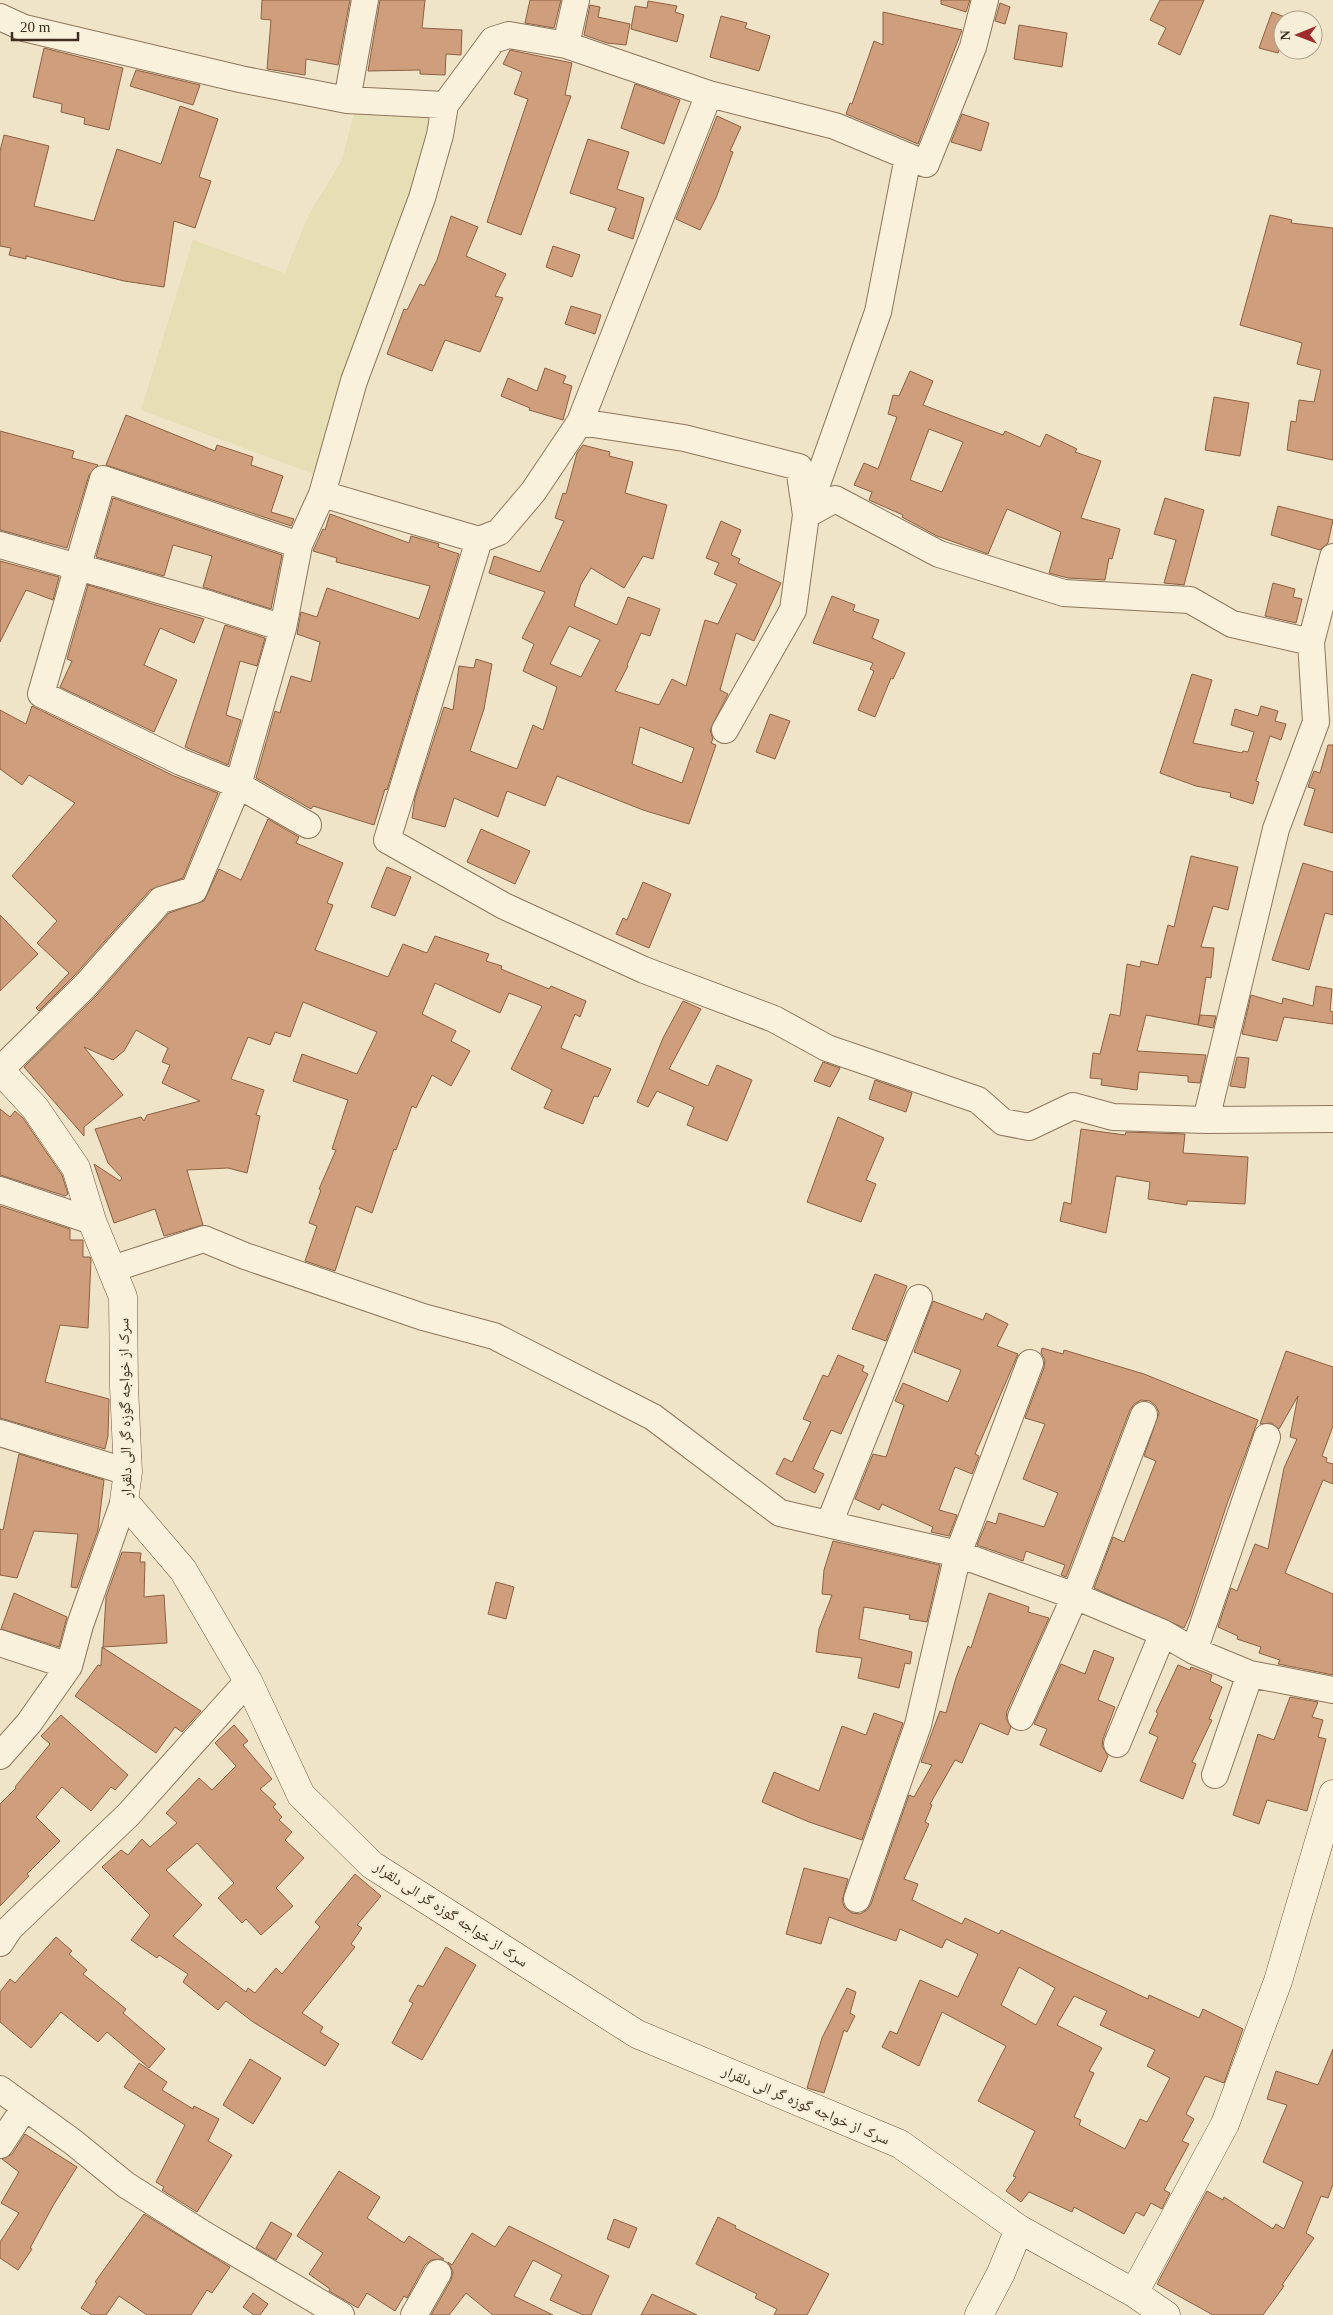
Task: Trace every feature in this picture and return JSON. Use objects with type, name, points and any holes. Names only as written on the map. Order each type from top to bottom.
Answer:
[{"type":"street","points":[[347,100],[365,0]]},
{"type":"street","points":[[566,45],[576,0]]},
{"type":"street","points":[[0,1070],[85,986],[161,900],[194,890],[238,785],[283,628],[299,545],[322,494],[354,381],[422,198],[440,135],[445,105],[493,40],[509,35],[566,45],[709,94],[834,126],[926,164],[973,47],[985,0]]},
{"type":"street","points":[[0,17],[24,28],[240,79],[347,100],[445,105]]},
{"type":"street","points":[[322,494],[479,540],[499,532],[534,492],[580,422],[709,94]]},
{"type":"street","points":[[725,730],[793,610],[806,515],[878,312],[908,157]]},
{"type":"street","points":[[580,422],[684,438],[799,467],[806,515]]},
{"type":"street","points":[[299,545],[102,479],[41,694],[181,762],[238,785],[308,825]]},
{"type":"street","points":[[806,515],[835,500],[939,554],[1064,593],[1190,600],[1232,624],[1311,642]]},
{"type":"street","points":[[479,540],[387,840],[504,906],[644,970],[774,1019],[827,1048],[978,1100],[1003,1122],[1029,1127],[1074,1106],[1113,1117],[1206,1120],[1333,1119]]},
{"type":"street","points":[[0,545],[77,565],[283,628]]},
{"type":"street","points":[[1206,1120],[1276,829],[1316,722],[1311,642],[1333,557]]},
{"type":"street","name":"سرک از خواجه گوزه گر الی دلقرار","points":[[0,1070],[35,1108],[76,1168],[92,1221],[123,1297],[124,1387],[128,1472],[124,1501],[183,1570],[248,1681],[301,1795],[372,1865],[637,2034],[900,2144],[1019,2229],[1134,2293],[1166,2315]]},
{"type":"street","points":[[0,1190],[92,1221]]},
{"type":"street","points":[[112,1269],[204,1239],[245,1256],[423,1317],[494,1336],[653,1417],[780,1513],[958,1554],[1075,1596],[1163,1633],[1194,1652],[1250,1674],[1333,1690]]},
{"type":"street","points":[[829,1524],[919,1298]]},
{"type":"street","points":[[857,1900],[918,1725],[958,1554],[1030,1363]]},
{"type":"street","points":[[1021,1717],[1075,1596],[1144,1415]]},
{"type":"street","points":[[0,1433],[128,1472]]},
{"type":"street","points":[[1194,1652],[1267,1437]]},
{"type":"street","points":[[0,1756],[29,1723],[69,1666],[80,1625],[124,1501]]},
{"type":"street","points":[[1117,1744],[1163,1633]]},
{"type":"street","points":[[0,1644],[69,1666]]},
{"type":"street","points":[[1215,1775],[1250,1674]]},
{"type":"street","points":[[0,1943],[10,1928],[129,1814],[248,1681]]},
{"type":"street","points":[[1134,2293],[1225,2124],[1278,1981],[1333,1794]]},
{"type":"street","points":[[0,2089],[73,2142],[126,2185],[205,2235],[341,2315]]},
{"type":"street","points":[[0,2146],[25,2107]]},
{"type":"street","points":[[979,2315],[1001,2273],[1019,2229]]},
{"type":"street","points":[[414,2315],[438,2273]]},
{"type":"shaded area","points":[[355,109],[432,115],[404,222],[336,394],[316,475],[141,410],[193,240],[285,273],[308,216],[342,160]]},
{"type":"building","points":[[262,0],[350,0],[338,65],[306,59],[305,75],[267,69],[271,20],[261,19]]},
{"type":"building","points":[[380,0],[425,0],[422,28],[462,30],[461,55],[446,54],[445,75],[420,74],[420,70],[368,71]]},
{"type":"building","points":[[530,0],[561,0],[554,28],[525,23]]},
{"type":"building","points":[[941,0],[970,0],[966,12],[941,4]]},
{"type":"building","points":[[1160,0],[1204,0],[1180,55],[1158,44],[1166,28],[1150,20]]},
{"type":"building","points":[[648,1],[677,6],[675,12],[684,15],[677,42],[631,29],[635,6],[647,8]]},
{"type":"building","points":[[1000,3],[1010,7],[1005,24],[995,21]]},
{"type":"building","points":[[590,5],[600,7],[598,17],[630,24],[626,45],[607,43],[584,35]]},
{"type":"building","points":[[883,12],[962,30],[918,144],[846,114],[850,103],[852,104],[874,41],[883,45]]},
{"type":"building","points":[[1272,12],[1273,52],[1259,48]]},
{"type":"building","points":[[721,16],[747,23],[745,28],[770,36],[759,71],[710,57]]},
{"type":"building","points":[[1019,25],[1067,33],[1062,67],[1014,59]]},
{"type":"building","points":[[44,48],[123,68],[109,130],[84,124],[85,118],[61,112],[62,104],[33,97]]},
{"type":"building","points":[[510,50],[572,63],[565,95],[571,96],[521,235],[487,222],[528,99],[514,94],[522,72],[503,64]]},
{"type":"building","points":[[136,70],[200,85],[193,105],[130,86]]},
{"type":"building","points":[[635,84],[680,100],[664,144],[621,128]]},
{"type":"building","points":[[180,106],[218,119],[199,177],[211,181],[195,228],[174,221],[164,287],[124,281],[26,256],[26,259],[9,255],[11,248],[0,246],[0,151],[4,135],[49,146],[34,206],[94,221],[117,149],[161,164]]},
{"type":"building","points":[[962,114],[989,123],[981,151],[951,142]]},
{"type":"building","points":[[717,116],[741,127],[730,151],[733,152],[716,198],[700,230],[676,219]]},
{"type":"building","points":[[588,139],[629,152],[617,189],[644,198],[633,239],[608,230],[616,208],[570,193]]},
{"type":"building","points":[[1270,215],[1292,220],[1291,223],[1333,228],[1333,460],[1287,450],[1291,421],[1296,422],[1299,400],[1314,402],[1321,370],[1297,364],[1302,343],[1240,325]]},
{"type":"building","points":[[451,216],[478,227],[466,256],[506,274],[495,296],[503,298],[480,352],[445,340],[432,371],[387,354],[404,309],[407,310],[420,284],[424,286],[437,260]]},
{"type":"building","points":[[553,246],[580,255],[572,277],[546,267]]},
{"type":"building","points":[[571,306],[601,315],[595,334],[565,324]]},
{"type":"building","points":[[545,368],[566,376],[563,383],[572,386],[563,420],[529,410],[530,408],[501,396],[508,378],[537,391]]},
{"type":"building","points":[[910,371],[933,381],[923,405],[1003,435],[1005,431],[1040,447],[1046,434],[1077,449],[1075,452],[1101,461],[1081,518],[1120,529],[1112,559],[1109,558],[1105,580],[1068,578],[1049,573],[1061,532],[1007,509],[988,554],[937,536],[902,517],[903,515],[869,500],[872,492],[854,485],[864,463],[878,469],[897,417],[888,414],[893,395],[899,396]],"holes":[[[929,429],[963,442],[942,492],[910,480]]]},
{"type":"building","points":[[1214,397],[1249,403],[1240,456],[1205,450]]},
{"type":"building","points":[[126,415],[215,451],[217,445],[253,457],[251,465],[283,476],[271,512],[294,519],[291,526],[106,465]]},
{"type":"building","points":[[0,431],[74,451],[72,458],[98,465],[89,475],[67,548],[0,530]]},
{"type":"building","points":[[583,445],[610,452],[609,456],[633,462],[625,493],[667,505],[653,559],[643,556],[624,588],[591,568],[581,584],[574,606],[617,625],[628,597],[660,609],[650,636],[641,633],[628,666],[615,691],[659,705],[672,679],[686,686],[705,620],[718,624],[737,584],[714,574],[719,563],[706,558],[721,521],[741,530],[731,555],[740,559],[738,563],[781,583],[754,641],[736,633],[720,690],[728,694],[710,730],[713,739],[711,743],[716,745],[689,824],[643,810],[557,776],[545,806],[507,791],[498,817],[454,798],[445,827],[412,818],[415,798],[444,707],[453,710],[459,666],[474,668],[476,659],[492,664],[484,709],[470,751],[517,769],[533,725],[543,730],[557,687],[523,671],[534,644],[522,638],[545,592],[489,573],[494,556],[540,572],[564,521],[555,518],[563,493],[566,494],[577,453]],"holes":[[[569,626],[600,640],[581,677],[550,664]],[[640,727],[694,748],[682,783],[632,764]]]},
{"type":"building","points":[[113,498],[282,555],[271,609],[203,587],[212,556],[173,545],[164,576],[96,557]]},
{"type":"building","points":[[1165,498],[1204,510],[1184,585],[1164,583],[1176,540],[1154,534]]},
{"type":"building","points":[[1278,506],[1333,520],[1328,543],[1320,550],[1271,535]]},
{"type":"building","points":[[330,514],[409,543],[411,536],[439,544],[438,547],[459,554],[387,790],[385,789],[374,825],[313,806],[311,809],[256,778],[275,711],[280,713],[291,676],[311,682],[320,642],[297,634],[301,612],[317,617],[327,588],[419,619],[430,586],[336,562],[337,558],[313,551],[323,529],[325,530]]},
{"type":"building","points":[[0,561],[59,577],[53,600],[26,590],[0,642]]},
{"type":"building","points":[[1273,583],[1295,589],[1293,597],[1302,599],[1296,623],[1265,616]]},
{"type":"building","points":[[88,585],[204,619],[194,643],[160,628],[144,665],[177,680],[154,732],[60,687],[72,661],[67,659]]},
{"type":"building","points":[[832,596],[855,605],[853,611],[879,620],[872,638],[905,653],[893,679],[891,678],[875,717],[858,710],[874,671],[870,669],[873,663],[813,643]]},
{"type":"building","points":[[225,625],[265,638],[257,666],[240,661],[226,715],[241,720],[228,765],[185,747]]},
{"type":"building","points":[[1192,674],[1212,680],[1193,743],[1242,753],[1243,751],[1248,752],[1254,732],[1231,725],[1235,709],[1258,716],[1261,706],[1278,711],[1275,721],[1286,724],[1281,740],[1270,736],[1256,781],[1259,782],[1253,804],[1230,797],[1231,793],[1196,786],[1160,773]]},
{"type":"building","points":[[32,706],[174,776],[218,793],[183,878],[150,890],[74,976],[39,1011],[36,1008],[69,973],[37,943],[57,921],[12,876],[75,803],[29,775],[22,785],[0,769],[0,710],[26,724]]},
{"type":"building","points":[[770,714],[790,721],[775,759],[756,752]]},
{"type":"building","points":[[1328,745],[1333,745],[1333,833],[1304,825],[1315,789],[1308,787],[1314,771],[1320,773]]},
{"type":"building","points":[[268,819],[299,837],[296,843],[343,863],[327,903],[333,905],[315,950],[388,977],[403,944],[427,953],[435,936],[489,954],[486,961],[502,966],[501,969],[549,989],[551,986],[586,1001],[580,1017],[575,1014],[561,1048],[611,1069],[598,1097],[594,1096],[583,1124],[544,1108],[552,1090],[511,1069],[542,1006],[509,993],[500,1013],[435,983],[422,1014],[456,1031],[451,1041],[470,1051],[451,1086],[432,1075],[416,1108],[412,1106],[396,1150],[394,1149],[372,1213],[356,1206],[335,1271],[305,1261],[317,1226],[309,1223],[321,1190],[319,1189],[336,1150],[332,1149],[348,1100],[293,1081],[302,1054],[357,1074],[377,1032],[303,1002],[290,1037],[275,1032],[270,1045],[248,1037],[231,1079],[264,1090],[256,1115],[260,1116],[247,1173],[228,1168],[187,1170],[203,1225],[164,1236],[155,1209],[114,1223],[94,1164],[120,1181],[122,1178],[108,1163],[95,1129],[141,1117],[144,1121],[147,1115],[200,1101],[162,1083],[170,1065],[162,1062],[168,1048],[136,1030],[124,1051],[113,1060],[84,1047],[123,1095],[84,1127],[84,1136],[24,1067],[96,996],[169,913],[204,901],[219,869],[241,880]]},
{"type":"building","points":[[481,829],[530,851],[515,884],[467,862]]},
{"type":"building","points":[[1191,856],[1238,867],[1228,910],[1213,906],[1201,947],[1214,948],[1211,978],[1206,977],[1198,1025],[1146,1015],[1137,1051],[1206,1055],[1200,1083],[1188,1082],[1188,1076],[1139,1072],[1137,1090],[1101,1085],[1102,1079],[1090,1078],[1093,1053],[1100,1054],[1110,1014],[1120,1016],[1127,964],[1140,967],[1141,961],[1158,965],[1168,925],[1174,927]]},
{"type":"building","points":[[1303,863],[1333,872],[1333,915],[1325,913],[1309,970],[1272,960]]},
{"type":"building","points":[[387,867],[411,877],[395,916],[371,907]]},
{"type":"building","points":[[643,882],[671,894],[649,948],[616,934],[623,918],[627,920]]},
{"type":"building","points":[[0,915],[38,954],[0,991]]},
{"type":"building","points":[[1316,986],[1332,989],[1330,1011],[1333,1012],[1333,1024],[1284,1017],[1277,1041],[1242,1034],[1251,995],[1282,1004],[1283,998],[1313,1006]]},
{"type":"building","points":[[683,1001],[701,1009],[669,1069],[708,1086],[717,1065],[752,1080],[727,1141],[687,1125],[694,1107],[657,1091],[648,1107],[637,1102],[663,1038]]},
{"type":"building","points":[[1200,1015],[1216,1016],[1213,1028],[1198,1025]]},
{"type":"building","points":[[1237,1057],[1249,1058],[1245,1088],[1230,1086]]},
{"type":"building","points":[[823,1062],[840,1068],[830,1087],[814,1081]]},
{"type":"building","points":[[875,1080],[912,1093],[906,1112],[869,1099]]},
{"type":"building","points":[[0,1109],[10,1117],[15,1111],[23,1118],[62,1175],[68,1194],[65,1196],[0,1175]]},
{"type":"building","points":[[838,1117],[884,1138],[866,1180],[876,1184],[861,1222],[807,1202]]},
{"type":"building","points":[[1081,1129],[1125,1135],[1126,1132],[1185,1134],[1183,1153],[1248,1157],[1245,1204],[1187,1201],[1187,1205],[1148,1199],[1150,1182],[1116,1176],[1106,1233],[1060,1221],[1064,1202],[1071,1204]]},
{"type":"building","points":[[0,1206],[70,1229],[70,1240],[83,1240],[83,1257],[90,1257],[91,1260],[88,1328],[60,1325],[45,1382],[109,1399],[108,1436],[105,1449],[0,1418]]},
{"type":"building","points":[[875,1274],[907,1286],[886,1341],[852,1329]]},
{"type":"building","points":[[933,1301],[983,1320],[986,1313],[1008,1324],[997,1346],[1018,1354],[975,1454],[979,1456],[972,1474],[955,1467],[939,1510],[957,1515],[949,1536],[931,1532],[933,1527],[882,1504],[879,1510],[855,1499],[873,1454],[886,1457],[904,1405],[895,1401],[903,1383],[948,1402],[961,1370],[914,1352]]},
{"type":"building","points":[[1042,1348],[1063,1354],[1064,1350],[1144,1374],[1258,1420],[1184,1628],[1094,1588],[1113,1537],[1124,1542],[1156,1461],[1144,1456],[1159,1413],[1156,1406],[1150,1401],[1141,1400],[1134,1404],[1130,1410],[1066,1577],[1061,1575],[1065,1565],[1026,1551],[1023,1561],[977,1545],[987,1521],[996,1524],[999,1513],[1044,1527],[1058,1493],[1023,1479],[1045,1424],[1025,1418],[1044,1368],[1045,1360],[1041,1353]]},
{"type":"building","points":[[1286,1351],[1333,1367],[1333,1426],[1322,1456],[1327,1458],[1326,1462],[1333,1464],[1333,1484],[1323,1480],[1285,1573],[1333,1594],[1333,1675],[1278,1664],[1280,1660],[1259,1653],[1261,1647],[1237,1639],[1238,1636],[1218,1627],[1231,1588],[1237,1591],[1255,1544],[1268,1549],[1284,1468],[1297,1439],[1290,1437],[1298,1396],[1279,1429],[1271,1423],[1260,1424]]},
{"type":"building","points":[[838,1355],[864,1366],[862,1371],[868,1374],[841,1434],[831,1430],[813,1469],[824,1474],[815,1493],[776,1474],[784,1458],[792,1462],[811,1422],[803,1419],[823,1375],[828,1377]]},
{"type":"building","points":[[19,1454],[104,1480],[98,1530],[77,1588],[71,1587],[78,1534],[34,1531],[17,1578],[0,1575],[0,1529],[3,1530]]},
{"type":"building","points":[[833,1541],[940,1565],[927,1622],[909,1619],[910,1615],[864,1607],[859,1639],[912,1652],[910,1664],[905,1663],[899,1688],[858,1678],[862,1658],[816,1652],[819,1629],[832,1595],[822,1594],[824,1570]]},
{"type":"building","points":[[122,1552],[141,1553],[140,1562],[145,1562],[144,1597],[164,1595],[167,1643],[103,1647],[106,1597]]},
{"type":"building","points":[[496,1582],[514,1587],[506,1619],[488,1614]]},
{"type":"building","points":[[14,1593],[67,1617],[59,1647],[1,1629]]},
{"type":"building","points":[[989,1593],[1029,1607],[1028,1612],[1049,1618],[1007,1711],[1006,1719],[1011,1727],[1008,1735],[980,1723],[962,1763],[955,1760],[930,1804],[932,1805],[925,1822],[929,1824],[904,1879],[918,1884],[912,1900],[962,1924],[965,1918],[999,1934],[1001,1930],[1148,1999],[1149,1995],[1199,2018],[1203,2009],[1243,2029],[1224,2083],[1205,2076],[1186,2114],[1194,2119],[1182,2141],[1189,2144],[1164,2190],[1170,2193],[1162,2209],[1151,2203],[1144,2216],[1136,2212],[1124,2234],[1074,2207],[1072,2212],[1029,2192],[1021,2202],[1006,2191],[1016,2177],[1013,2176],[1035,2131],[978,2101],[1006,2046],[942,2012],[919,2066],[882,2047],[890,2031],[897,2034],[920,1980],[958,1997],[978,1954],[946,1939],[942,1948],[900,1929],[896,1941],[829,1917],[821,1944],[786,1934],[804,1868],[848,1879],[842,1901],[845,1908],[852,1913],[860,1914],[867,1910],[871,1904],[909,1795],[914,1797],[932,1765],[921,1762],[940,1711],[946,1713],[968,1646],[971,1648]],"holes":[[[1019,1967],[1055,1988],[1036,2025],[1001,2005]],[[1074,1996],[1107,2011],[1100,2025],[1155,2050],[1147,2066],[1170,2078],[1147,2122],[1140,2119],[1125,2149],[1079,2125],[1081,2120],[1074,2117],[1094,2073],[1089,2071],[1102,2048],[1057,2025]]]},
{"type":"building","points":[[102,1647],[201,1711],[182,1732],[175,1727],[156,1753],[75,1696],[98,1665],[101,1666]]},
{"type":"building","points":[[1094,1650],[1114,1658],[1098,1700],[1115,1707],[1103,1739],[1102,1746],[1108,1756],[1101,1772],[1040,1745],[1047,1729],[1034,1724],[1061,1664],[1085,1674]]},
{"type":"building","points":[[1178,1665],[1190,1670],[1191,1667],[1212,1675],[1210,1681],[1222,1687],[1209,1719],[1212,1720],[1192,1762],[1196,1764],[1183,1799],[1140,1781],[1158,1737],[1149,1733],[1158,1713],[1156,1712]]},
{"type":"building","points":[[1290,1697],[1318,1702],[1312,1717],[1323,1720],[1318,1737],[1326,1739],[1307,1811],[1267,1800],[1259,1824],[1233,1815],[1258,1734],[1274,1740]]},
{"type":"building","points":[[874,1713],[903,1723],[862,1840],[809,1822],[762,1802],[774,1772],[819,1791],[842,1726],[866,1735]]},
{"type":"building","points":[[61,1715],[128,1775],[115,1790],[111,1787],[91,1811],[62,1787],[36,1817],[60,1841],[27,1874],[29,1876],[0,1906],[0,1804],[16,1788],[50,1744],[41,1736]]},
{"type":"building","points":[[234,1725],[248,1741],[243,1745],[272,1779],[260,1789],[276,1804],[273,1807],[282,1817],[279,1820],[292,1832],[285,1840],[304,1858],[276,1888],[293,1906],[261,1935],[246,1919],[242,1923],[218,1898],[234,1883],[197,1843],[166,1870],[202,1905],[173,1936],[246,1992],[248,1988],[255,1993],[276,1968],[282,1974],[320,1927],[315,1922],[355,1874],[381,1896],[357,1925],[362,1928],[351,1944],[355,1947],[302,2013],[323,2027],[320,2032],[339,2044],[325,2066],[253,2022],[226,2001],[218,2010],[183,1982],[188,1974],[159,1955],[157,1958],[131,1940],[150,1915],[102,1867],[121,1850],[128,1855],[142,1839],[150,1847],[177,1823],[166,1813],[199,1778],[212,1790],[236,1766],[215,1743]]},
{"type":"building","points":[[56,1937],[72,1951],[69,1954],[87,1970],[83,1974],[126,2009],[123,2013],[165,2049],[149,2068],[107,2032],[98,2042],[61,2012],[31,2048],[0,2022],[0,1992],[10,1979],[15,1983]]},
{"type":"building","points":[[446,1947],[476,1965],[422,2060],[392,2043],[413,2003],[409,2001],[418,1985],[423,1987]]},
{"type":"building","points":[[847,1988],[856,1992],[850,2013],[855,2016],[847,2032],[844,2030],[824,2093],[807,2088],[822,2038]]},
{"type":"building","points":[[1333,2049],[1333,2184],[1328,2198],[1321,2196],[1306,2233],[1314,2238],[1263,2315],[1213,2315],[1157,2284],[1207,2191],[1223,2200],[1224,2197],[1273,2229],[1276,2224],[1284,2229],[1303,2182],[1263,2162],[1287,2105],[1267,2099],[1276,2071],[1318,2085]]},
{"type":"building","points":[[250,2059],[281,2078],[253,2124],[223,2105]]},
{"type":"building","points":[[139,2063],[167,2082],[162,2090],[193,2109],[194,2106],[219,2119],[208,2141],[232,2155],[197,2212],[162,2190],[164,2187],[156,2182],[185,2125],[124,2087]]},
{"type":"building","points":[[25,2134],[77,2167],[54,2204],[30,2248],[32,2249],[18,2270],[0,2258],[0,2242],[19,2213],[1,2203],[19,2172],[2,2159],[12,2154]]},
{"type":"building","points":[[339,2171],[380,2197],[367,2218],[404,2243],[409,2236],[444,2259],[431,2260],[425,2265],[407,2298],[404,2296],[395,2311],[367,2293],[358,2308],[329,2291],[330,2289],[309,2274],[323,2253],[297,2236]]},
{"type":"building","points":[[144,2214],[230,2267],[212,2293],[207,2290],[191,2315],[147,2315],[119,2296],[106,2315],[92,2315],[81,2308],[97,2283],[95,2282]]},
{"type":"building","points":[[718,2217],[736,2226],[735,2228],[829,2274],[807,2315],[774,2315],[777,2309],[755,2298],[757,2294],[696,2264]]},
{"type":"building","points":[[614,2219],[637,2228],[629,2248],[607,2239]]},
{"type":"building","points":[[271,2222],[292,2234],[276,2260],[256,2248]]},
{"type":"building","points":[[509,2226],[609,2276],[591,2315],[583,2315],[550,2300],[562,2275],[533,2260],[514,2296],[553,2315],[493,2315],[466,2293],[449,2315],[431,2315],[451,2280],[453,2272],[448,2262],[452,2265],[472,2233],[495,2247]]},
{"type":"building","points":[[253,2293],[268,2304],[260,2315],[254,2315],[243,2307]]},
{"type":"building","points":[[652,2294],[697,2315],[641,2315]]}]
